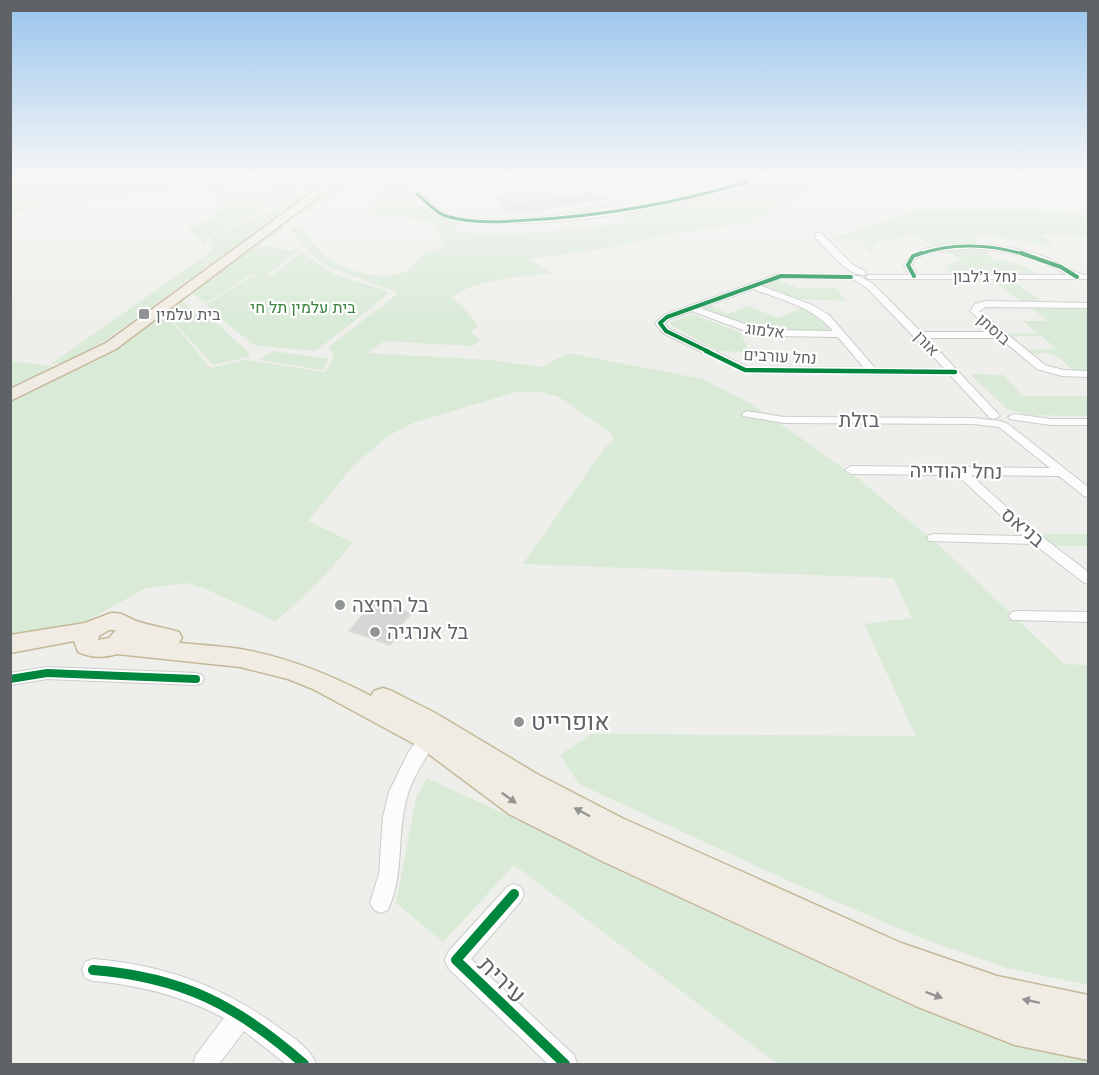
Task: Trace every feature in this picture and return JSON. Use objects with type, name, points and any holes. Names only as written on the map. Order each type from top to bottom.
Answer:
[{"type":"highway","points":[[10,396],[111,346],[273,226]]},
{"type":"highway","points":[[10,653],[88,638],[101,623],[122,622],[122,636]]},
{"type":"highway","points":[[122,636],[267,664],[321,682],[428,738],[519,805],[626,857],[918,989],[1015,1027],[1089,1042]]},
{"type":"highway","points":[[122,636],[166,637],[250,648],[294,659],[320,669],[354,683],[429,721],[527,783],[611,828],[897,959],[997,994],[1089,1013]]},
{"type":"highway","points":[[10,644],[88,638]]},
{"type":"street","name":"אורן","points":[[818,235],[982,400],[1061,472],[1089,493]]},
{"type":"street","points":[[914,276],[908,266],[913,256],[932,249],[961,246],[992,248],[1029,255],[1054,264],[1077,277]]},
{"type":"street","name":"נחל עורבים","points":[[859,276],[786,275],[662,320],[661,328],[739,369],[955,372]]},
{"type":"street","name":"נחל ג'לבון","points":[[859,276],[1089,277]]},
{"type":"street","points":[[753,286],[817,312],[831,322],[873,372]]},
{"type":"street","name":"בוסתן","points":[[1089,305],[987,304],[975,308],[977,315],[1041,367],[1062,373],[1089,374]]},
{"type":"street","name":"אלמוג","points":[[692,308],[752,330],[775,333],[841,334]]},
{"type":"street","points":[[919,335],[1001,335]]},
{"type":"street","name":"אורן","points":[[982,400],[1007,421]]},
{"type":"street","name":"בזלת","points":[[747,414],[784,420],[1089,422]]},
{"type":"street","name":"נחל יהודייה","points":[[851,470],[1061,472]]},
{"type":"street","name":"בניאס","points":[[960,471],[1037,540],[1089,579]]},
{"type":"street","points":[[934,538],[1037,540]]},
{"type":"street","points":[[1017,616],[1089,617]]},
{"type":"street","points":[[10,679],[47,673],[196,679]]},
{"type":"street","points":[[381,903],[390,879],[392,827],[396,800],[405,775],[417,752],[428,738]]},
{"type":"street","name":"עירית","points":[[514,894],[456,960],[561,1063]]},
{"type":"street","points":[[93,970],[121,971],[159,978],[198,991],[241,1015],[283,1045],[304,1065]]},
{"type":"street","points":[[205,1065],[241,1015]]},
{"type":"green space","points":[[194,226],[230,226],[207,237],[205,246],[188,229]]},
{"type":"green space","points":[[235,226],[263,226],[103,342],[69,363],[51,364],[213,250],[210,238]]},
{"type":"green space","name":"בית עלמין תל חי","points":[[276,226],[282,226],[283,229],[258,248],[268,245],[287,251],[299,250],[266,276],[271,276],[302,252],[333,274],[384,290],[388,294],[316,351],[254,345],[211,311],[207,304],[252,276],[258,275],[250,275],[206,303],[192,293],[250,250]]},
{"type":"green space","points":[[437,226],[458,226],[453,232],[505,234],[600,226],[721,226],[669,234],[615,247],[528,259],[552,273],[486,282],[461,291],[450,298],[461,305],[478,326],[471,331],[480,341],[472,346],[384,341],[368,353],[490,360],[542,367],[568,353],[702,379],[752,404],[856,477],[942,548],[1064,664],[1088,665],[1088,985],[1007,968],[921,938],[789,881],[579,784],[560,755],[592,734],[916,736],[864,624],[912,618],[893,578],[523,564],[604,449],[613,440],[612,434],[559,397],[541,392],[516,392],[413,423],[388,436],[353,466],[308,521],[352,542],[351,544],[315,585],[275,621],[188,583],[146,588],[76,627],[11,640],[10,401],[114,349],[181,300],[196,314],[204,312],[250,354],[247,357],[213,365],[172,320],[190,315],[170,319],[210,368],[245,360],[325,372],[334,357],[329,347],[396,295],[396,292],[331,268],[315,258],[289,227],[302,229],[323,254],[343,267],[379,275],[401,273],[409,269],[421,256],[440,249],[446,243],[439,234]]},
{"type":"green space","points":[[869,226],[1088,226],[1088,237],[1041,234],[1055,247],[977,233],[977,245],[937,246],[912,235],[876,242],[870,254],[860,239],[833,239]]},
{"type":"green space","points":[[986,249],[992,259],[1019,264],[1039,274],[950,273],[945,265],[963,259],[940,250]]},
{"type":"green space","points":[[989,278],[1009,278],[1042,302],[1023,302]]},
{"type":"green space","points":[[777,280],[798,288],[835,288],[846,301],[799,299],[763,286]]},
{"type":"green space","points":[[710,305],[728,314],[748,306],[778,318],[802,308],[815,313],[831,331],[797,333],[764,329],[701,309]]},
{"type":"green space","points":[[1030,307],[1086,307],[1088,309],[1088,371],[1075,370],[1051,354],[1032,353],[1025,350],[1056,349],[1042,336],[1005,334],[1037,333],[1023,321],[1048,321]]},
{"type":"green space","points":[[693,314],[741,333],[749,352],[718,351],[671,325],[670,322]]},
{"type":"green space","points":[[272,351],[329,359],[323,370],[259,360]]},
{"type":"green space","points":[[11,361],[58,367],[11,386]]},
{"type":"green space","points":[[970,374],[1003,375],[1023,396],[1088,396],[1088,416],[1029,415],[1007,409]]},
{"type":"green space","points":[[1037,534],[1088,534],[1088,546],[1055,546]]},
{"type":"green space","points":[[427,778],[801,951],[1046,1049],[1088,1057],[1088,1064],[778,1064],[514,865],[443,942],[396,903],[416,798]]},
{"type":"building","points":[[374,601],[412,613],[396,631],[400,633],[390,645],[349,631]]},
{"type":"cycle path","points":[[914,276],[908,265],[913,256],[931,249],[974,246],[997,248],[1042,259],[1077,277]]},
{"type":"cycle path","points":[[851,277],[781,276],[667,317],[660,323],[666,331],[745,370],[955,372]]},
{"type":"cycle path","points":[[10,679],[47,673],[196,679]]},
{"type":"cycle path","points":[[514,894],[456,960],[565,1064]]},
{"type":"cycle path","points":[[93,970],[153,978],[207,997],[257,1026],[304,1064]]},
{"type":"place","name":"בית עלמין","points":[[144,314]]},
{"type":"place","name":"בל רחיצה","points":[[340,605]]},
{"type":"place","name":"בל אנרגיה","points":[[375,632]]},
{"type":"place","name":"אופרייט","points":[[519,722]]}]
